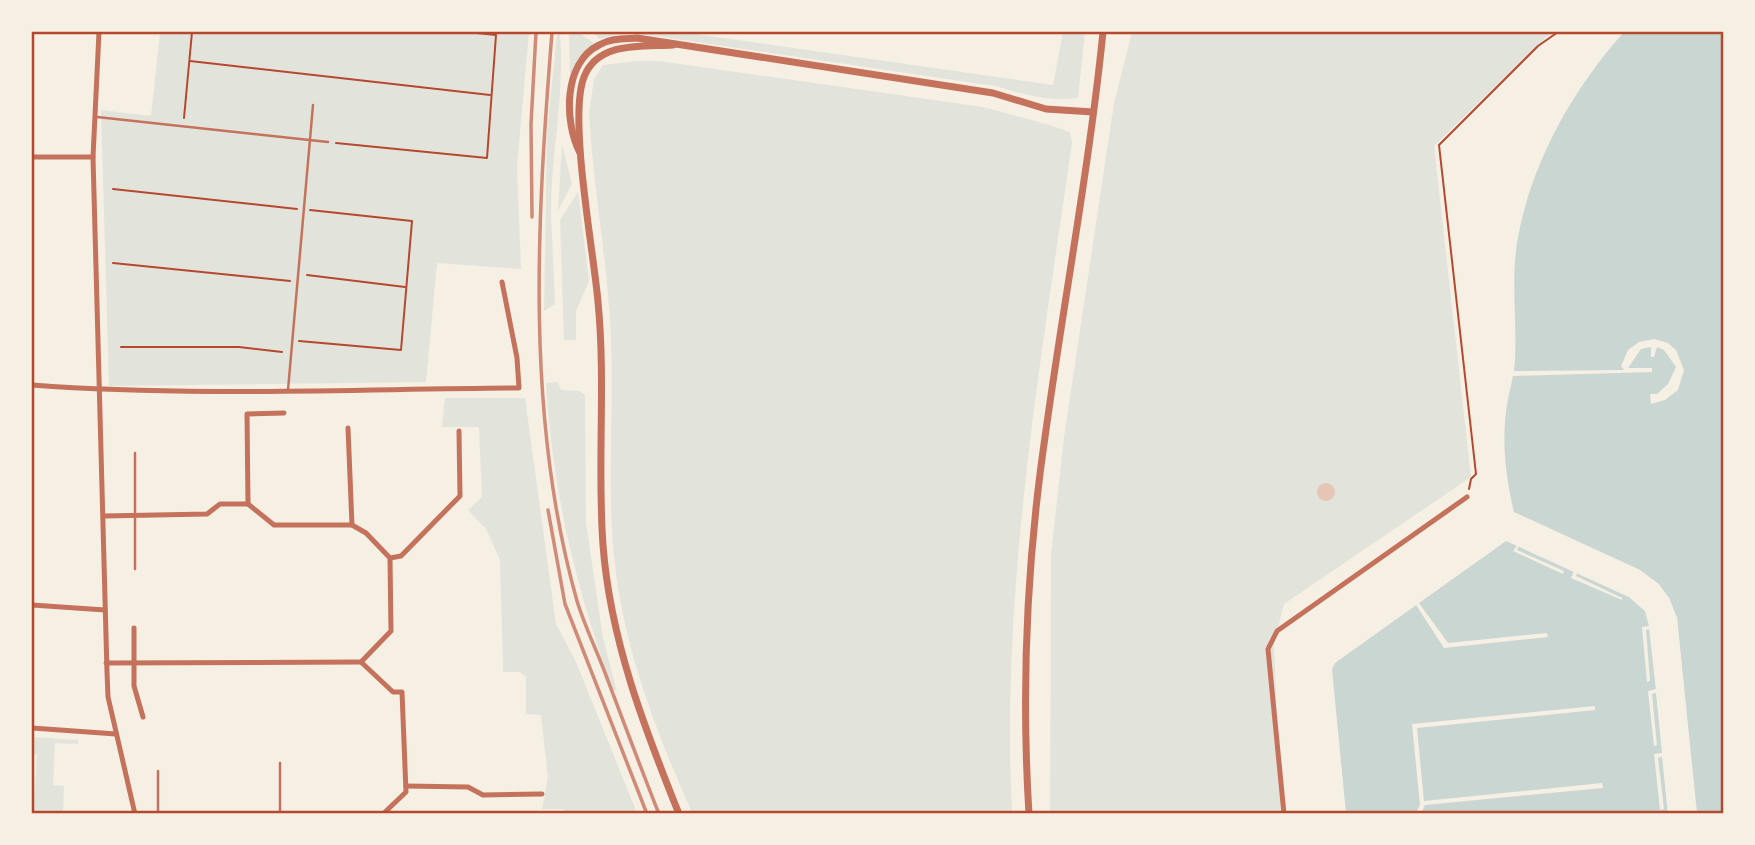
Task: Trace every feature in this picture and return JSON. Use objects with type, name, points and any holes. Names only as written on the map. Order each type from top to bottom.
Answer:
[{"type":"street","points":[[99,32],[93,157],[106,663],[108,697],[135,814]]},
{"type":"street","points":[[1029,814],[1028,634],[1040,477],[1103,32]]},
{"type":"street","points":[[679,814],[639,716],[612,614],[603,548],[600,494],[599,305],[582,158],[570,135],[569,114],[577,71],[585,56],[598,45],[615,39],[637,38],[993,93],[1046,109],[1093,112]]},
{"type":"street","points":[[32,157],[93,157]]},
{"type":"street","points":[[32,385],[101,390],[519,388],[517,358],[502,282]]},
{"type":"street","points":[[248,504],[247,414],[284,413]]},
{"type":"street","points":[[348,428],[352,525]]},
{"type":"street","points":[[390,558],[401,555],[460,496],[460,431]]},
{"type":"street","points":[[1284,814],[1268,649],[1271,639],[1277,631],[1467,497]]},
{"type":"street","points":[[104,516],[207,514],[220,504],[248,504],[274,525],[352,525],[366,533],[390,558],[391,631],[361,662]]},
{"type":"street","points":[[32,604],[105,610]]},
{"type":"street","points":[[134,628],[134,686],[143,717]]},
{"type":"street","points":[[106,663],[270,660],[361,662],[393,692],[402,692],[406,792],[383,814]]},
{"type":"street","points":[[32,728],[116,734]]},
{"type":"street","points":[[406,786],[468,787],[483,795],[542,794]]},
{"type":"lane","points":[[288,390],[313,105]]},
{"type":"lane","points":[[94,116],[328,142]]},
{"type":"lane","points":[[135,453],[135,569]]},
{"type":"lane","points":[[280,763],[280,814]]},
{"type":"lane","points":[[158,771],[158,814]]},
{"type":"path","points":[[183,125],[192,32]]},
{"type":"path","points":[[328,142],[486,158],[496,35],[467,32]]},
{"type":"path","points":[[1467,497],[1471,479],[1476,474],[1439,145],[1538,46],[1558,32]]},
{"type":"path","points":[[190,61],[491,95]]},
{"type":"path","points":[[113,189],[412,221],[401,350],[292,340]]},
{"type":"path","points":[[113,263],[297,281]]},
{"type":"path","points":[[298,274],[406,287]]},
{"type":"path","points":[[121,347],[239,347],[290,352]]},
{"type":"shaded area","points":[[160,32],[529,32],[517,166],[521,269],[437,263],[426,382],[109,386],[101,110],[151,116]]},
{"type":"shaded area","points":[[569,32],[579,33],[594,43],[578,59],[570,80]]},
{"type":"shaded area","points":[[594,32],[681,32],[1053,85],[1063,32],[1085,32],[1078,98],[1067,99],[1046,98],[995,86],[656,36],[624,33],[599,39]]},
{"type":"shaded area","points":[[1132,32],[1552,32],[1434,146],[1471,477],[1284,604],[1274,644],[1281,813],[1050,814],[1051,555],[1064,437],[1114,103]]},
{"type":"shaded area","points":[[1624,32],[1723,32],[1723,813],[1696,813],[1677,618],[1669,598],[1640,570],[1514,512],[1507,475],[1505,425],[1515,360],[1515,257],[1523,214],[1543,157],[1556,130],[1587,78]]},
{"type":"shaded area","points":[[560,34],[561,79],[551,212],[555,304],[544,311],[547,131],[557,35]]},
{"type":"shaded area","points":[[659,61],[983,107],[1070,133],[1072,143],[1036,394],[1018,561],[1010,729],[1012,813],[692,813],[654,720],[633,656],[618,590],[612,529],[611,339],[589,113],[594,79],[603,65]]},
{"type":"shaded area","points":[[562,144],[572,184],[558,211]]},
{"type":"shaded area","points":[[578,192],[589,281],[576,311],[576,340],[564,340],[560,220]]},
{"type":"shaded area","points":[[558,382],[561,390],[580,391],[585,395],[586,523],[603,638],[617,692],[613,690],[587,614],[560,501],[546,383]]},
{"type":"shaded area","points":[[445,398],[525,398],[556,624],[576,662],[637,813],[569,814],[563,809],[542,809],[548,778],[541,715],[526,714],[526,677],[520,672],[503,672],[500,560],[486,529],[468,510],[482,497],[479,427],[442,427]]},
{"type":"shaded area","points":[[1506,541],[1629,597],[1645,611],[1650,627],[1668,813],[1346,813],[1332,669],[1335,663]]},
{"type":"shaded area","points":[[32,737],[78,740],[78,744],[55,743],[53,785],[64,786],[63,813],[33,813],[37,755],[32,754]]},
{"type":"pier","points":[[1654,339],[1668,343],[1676,350],[1684,370],[1678,390],[1665,400],[1651,404],[1650,394],[1657,394],[1668,384],[1676,367],[1664,350],[1657,347],[1654,357],[1651,357],[1651,347],[1641,349],[1628,368],[1652,368],[1652,372],[1512,376],[1513,371],[1624,370],[1621,366],[1628,350],[1639,342]]},
{"type":"pier","points":[[1511,512],[1640,570],[1659,584],[1669,598],[1677,618],[1697,813],[1692,814],[1673,619],[1666,600],[1656,587],[1638,573]]},
{"type":"pier","points":[[1520,542],[1630,593],[1648,609],[1653,627],[1672,814],[1668,813],[1662,757],[1658,758],[1664,809],[1660,810],[1654,754],[1662,753],[1656,693],[1652,694],[1657,745],[1654,746],[1648,691],[1656,689],[1649,629],[1646,630],[1650,681],[1647,682],[1642,627],[1649,626],[1645,611],[1629,597],[1577,573],[1576,576],[1622,600],[1571,578],[1574,571],[1519,546],[1517,550],[1564,571],[1563,574],[1513,551]]},
{"type":"pier","points":[[1419,603],[1448,643],[1547,633],[1548,637],[1444,648],[1416,605]]},
{"type":"pier","points":[[1595,706],[1595,710],[1417,728],[1424,801],[1602,783],[1603,788],[1425,805],[1421,813],[1416,813],[1420,805],[1412,724]]},
{"type":"building","points":[[1326,483],[1332,486],[1335,492],[1332,498],[1326,501],[1320,498],[1317,492],[1320,486]]},
{"type":"railway","points":[[532,217],[531,124],[536,32]]},
{"type":"railway","points":[[552,32],[542,174],[539,318],[549,461],[560,531],[577,601],[659,814]]},
{"type":"railway","points":[[548,510],[565,604],[647,814]]}]
